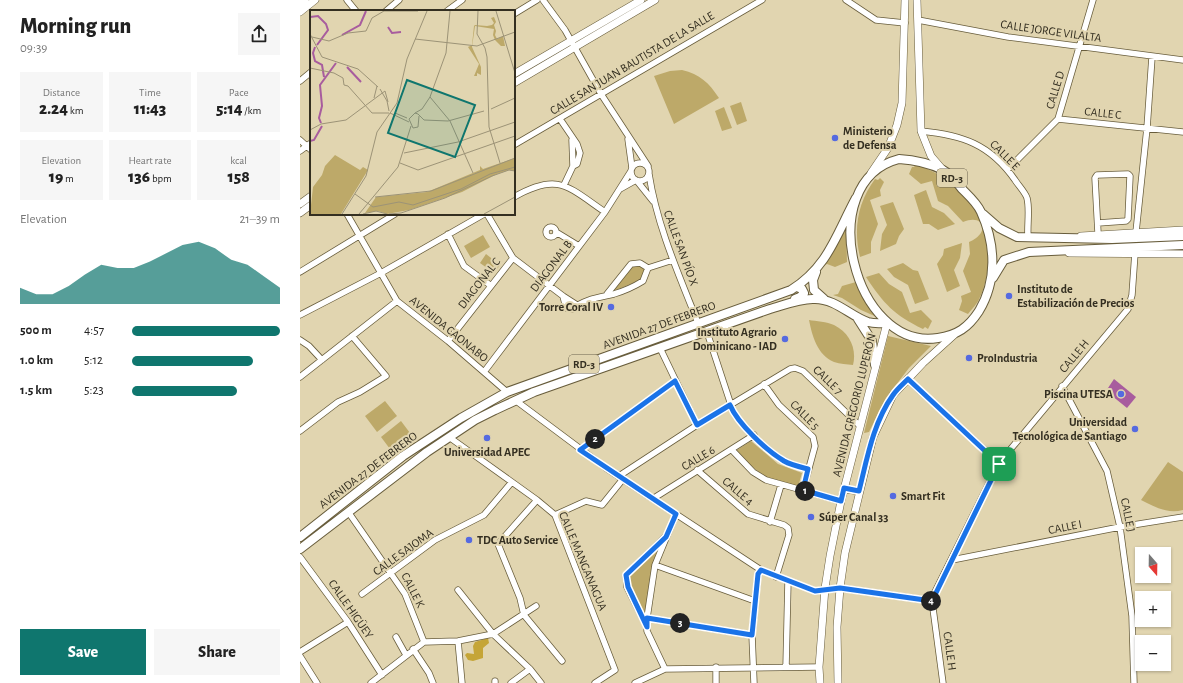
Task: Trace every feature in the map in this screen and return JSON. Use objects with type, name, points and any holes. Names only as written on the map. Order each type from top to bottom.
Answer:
[{"type":"highway","name":"RD-3","points":[[992,278],[991,244],[981,212],[976,204],[944,170],[918,161],[899,159],[886,163],[871,173],[856,198],[850,245],[855,269],[862,289],[887,323],[914,336],[931,339],[954,335],[966,326],[978,312],[987,295],[992,278],[1004,260],[1019,254],[1029,252],[1183,245]]},
{"type":"highway","name":"AVENIDA 27 DE FEBRERO","points":[[300,537],[409,452],[461,418],[507,392],[797,287],[809,279],[830,251],[856,198]]},
{"type":"highway","name":"RD-3","points":[[981,212],[1005,232],[1017,237],[1058,238],[1183,236]]},
{"type":"highway","points":[[817,269],[813,280],[814,290],[828,301]]},
{"type":"highway","points":[[778,307],[782,303],[803,295],[802,289],[797,287]]},
{"type":"highway","name":"AVENIDA 27 DE FEBRERO","points":[[300,549],[449,437],[475,420],[515,400],[778,307],[815,298],[828,301],[851,311],[867,322],[887,323]]},
{"type":"highway","points":[[851,311],[863,324],[872,341],[876,365]]},
{"type":"highway","points":[[680,330],[687,334],[685,339]]},
{"type":"main road","points":[[300,4],[304,0]]},
{"type":"main road","points":[[300,12],[315,0]]},
{"type":"main road","points":[[515,82],[641,0]]},
{"type":"main road","points":[[515,73],[655,0]]},
{"type":"main road","points":[[871,173],[888,148],[897,125],[902,103],[905,0]]},
{"type":"main road","points":[[917,0],[921,130],[931,156],[944,170]]},
{"type":"main road","points":[[300,204],[310,197]]},
{"type":"main road","points":[[300,214],[310,206]]},
{"type":"main road","name":"RD-3","points":[[1058,238],[1098,233],[1183,230]]},
{"type":"main road","name":"RD-3","points":[[1029,252],[1183,254]]},
{"type":"main road","name":"AVENIDA GREGORIO LUPERÓN","points":[[820,683],[819,667],[825,588],[841,501],[887,323]]},
{"type":"main road","points":[[838,683],[837,627],[840,588],[845,553],[873,437],[882,415],[893,395],[923,363],[954,335]]},
{"type":"main road","points":[[844,488],[859,491]]},
{"type":"street","points":[[347,0],[355,10]]},
{"type":"street","points":[[387,10],[399,0]]},
{"type":"street","points":[[448,10],[462,0]]},
{"type":"street","points":[[515,13],[538,0]]},
{"type":"street","points":[[543,0],[573,44],[601,94],[648,166],[649,174],[646,180],[636,180],[617,192]]},
{"type":"street","name":"CALLE SAN JUAN BAUTISTA DE LA SALLE","points":[[515,144],[762,0]]},
{"type":"street","points":[[846,0],[876,20],[905,23]]},
{"type":"street","name":"CALLE D","points":[[1008,169],[1058,119],[1093,0]]},
{"type":"street","name":"CALLE JORGE VILALTA","points":[[918,20],[991,34],[1183,60]]},
{"type":"street","points":[[1136,232],[1147,128],[1152,57]]},
{"type":"street","points":[[300,81],[310,73]]},
{"type":"street","points":[[560,119],[572,140],[577,144],[580,153],[577,164],[573,166],[564,185]]},
{"type":"street","name":"CALLE C","points":[[1058,119],[1183,132]]},
{"type":"street","name":"CALLE E","points":[[921,130],[946,133],[973,141],[987,150],[1008,169],[1027,197],[1028,238]]},
{"type":"street","points":[[628,136],[632,176],[636,180]]},
{"type":"street","points":[[300,140],[310,146]]},
{"type":"street","points":[[300,151],[310,146]]},
{"type":"street","points":[[631,169],[639,162],[648,166]]},
{"type":"street","name":"DIAGONAL B","points":[[484,372],[605,212],[631,169]]},
{"type":"street","name":"CALLE SAN PÍO X","points":[[649,174],[653,202],[673,260],[698,323]]},
{"type":"street","points":[[1098,223],[1126,221],[1128,219],[1130,176],[1128,174],[1097,175],[1098,233]]},
{"type":"street","name":"CALLE SAN PÍO X","points":[[636,180],[653,202]]},
{"type":"street","points":[[515,196],[540,184],[556,183],[564,185],[605,212]]},
{"type":"street","name":"AVENIDA CAONABO","points":[[348,215],[397,301],[448,341],[507,392]]},
{"type":"street","points":[[300,272],[393,215]]},
{"type":"street","points":[[300,315],[381,273],[482,215]]},
{"type":"street","points":[[488,215],[513,258],[549,286],[577,305],[607,294],[624,290],[643,281],[648,268]]},
{"type":"street","points":[[556,232],[579,246]]},
{"type":"street","points":[[448,234],[464,266],[490,286]]},
{"type":"street","name":"CALLE H","points":[[943,683],[932,601],[999,464],[1062,386],[1128,309],[1132,289],[1135,253]]},
{"type":"street","name":"DIAGONAL C","points":[[448,341],[513,258]]},
{"type":"street","points":[[607,294],[631,264],[640,263],[648,268],[673,260]]},
{"type":"street","points":[[617,280],[624,290]]},
{"type":"street","points":[[300,377],[397,301]]},
{"type":"street","points":[[707,332],[730,405],[737,418],[784,461],[808,469]]},
{"type":"street","points":[[300,431],[338,402],[360,392],[386,376],[352,336]]},
{"type":"street","points":[[300,340],[309,346],[322,360]]},
{"type":"street","points":[[660,348],[697,425]]},
{"type":"street","name":"CALLE 7","points":[[764,384],[795,368],[803,371],[860,426]]},
{"type":"street","points":[[908,379],[999,464]]},
{"type":"street","points":[[580,450],[675,381]]},
{"type":"street","points":[[554,515],[586,501],[602,505],[621,477],[697,425],[764,384]]},
{"type":"street","name":"CALLE 5","points":[[764,384],[774,400],[813,437],[815,446],[803,490]]},
{"type":"street","name":"CALLE J","points":[[1062,386],[1107,471],[1120,527],[1132,616],[1134,683]]},
{"type":"street","points":[[515,400],[580,450],[761,570],[815,591],[825,588],[840,588],[932,601]]},
{"type":"street","name":"CALLE 6","points":[[654,498],[754,435]]},
{"type":"street","name":"CALLE MANGANAGUA","points":[[449,437],[511,483],[537,500],[554,515],[615,670],[595,683]]},
{"type":"street","points":[[732,450],[759,477],[781,486],[803,490],[841,501]]},
{"type":"street","name":"CALLE 4","points":[[697,470],[748,514],[770,522],[784,525],[789,532],[776,577]]},
{"type":"street","name":"CALLE SAJOMA","points":[[362,594],[436,540],[484,515],[511,483]]},
{"type":"street","points":[[770,522],[781,486]]},
{"type":"street","points":[[537,500],[498,544],[520,599],[524,615],[562,662]]},
{"type":"street","name":"CALLE K","points":[[349,512],[405,594],[424,642]]},
{"type":"street","points":[[647,627],[655,565],[676,514]]},
{"type":"street","name":"CALLE I","points":[[952,560],[1120,527],[1183,517]]},
{"type":"street","points":[[666,537],[626,575],[628,587],[666,669]]},
{"type":"street","name":"CALLE HIGÜEY","points":[[300,557],[348,622],[382,675]]},
{"type":"street","points":[[655,565],[755,600]]},
{"type":"street","points":[[754,683],[752,635],[758,574],[761,570]]},
{"type":"street","points":[[786,667],[788,581]]},
{"type":"street","points":[[458,590],[493,634],[530,669],[541,683]]},
{"type":"street","points":[[371,683],[424,642],[458,641],[493,634],[536,606]]},
{"type":"street","points":[[647,618],[752,635]]},
{"type":"street","points":[[300,652],[348,622]]},
{"type":"street","points":[[396,637],[406,655]]},
{"type":"street","points":[[458,641],[462,683]]},
{"type":"street","points":[[414,649],[429,673],[433,683]]},
{"type":"street","points":[[300,656],[317,683]]},
{"type":"street","points":[[635,683],[666,669],[716,667],[819,667]]},
{"type":"street","points":[[716,667],[716,683]]},
{"type":"street","points":[[511,683],[530,669]]},
{"type":"shaded area","points":[[682,70],[694,74],[704,80],[719,98],[674,124],[654,76],[670,71]]},
{"type":"shaded area","points":[[741,102],[747,121],[737,125],[730,106]]},
{"type":"shaded area","points":[[724,107],[732,128],[722,131],[715,111]]},
{"type":"shaded area","points":[[916,164],[941,176],[963,193],[979,216],[984,229],[988,256],[985,284],[979,299],[968,314],[959,310],[962,301],[961,296],[971,292],[963,271],[970,254],[969,242],[980,234],[982,225],[976,220],[963,222],[948,206],[938,201],[932,181],[921,184],[909,174],[912,167]]},
{"type":"shaded area","points":[[880,178],[884,182],[880,190],[881,196],[870,200],[878,224],[871,242],[871,253],[860,257],[857,236],[858,216],[864,197],[869,188],[875,179],[878,180]]},
{"type":"shaded area","points":[[926,190],[932,207],[944,213],[955,224],[938,230],[929,224],[923,224],[914,195]]},
{"type":"shaded area","points":[[893,202],[904,229],[896,244],[880,251],[882,234],[887,225],[880,206]]},
{"type":"shaded area","points":[[846,226],[847,262],[835,267],[827,264],[823,266]]},
{"type":"shaded area","points":[[483,235],[490,247],[471,258],[464,246]]},
{"type":"shaded area","points":[[962,243],[960,258],[954,270],[960,286],[947,292],[937,264],[943,255],[944,249]]},
{"type":"shaded area","points":[[486,254],[500,265],[494,273],[480,263]]},
{"type":"shaded area","points":[[903,263],[913,270],[918,271],[929,299],[915,304],[908,285],[894,277],[887,269]]},
{"type":"shaded area","points":[[633,265],[641,265],[645,270],[643,279],[611,292]]},
{"type":"shaded area","points":[[879,273],[889,284],[902,292],[910,313],[921,310],[932,321],[928,329],[925,327],[923,329],[904,319],[884,302],[866,277]]},
{"type":"shaded area","points":[[856,282],[879,318],[861,310],[842,298],[833,295],[838,294],[842,286]]},
{"type":"shaded area","points":[[809,320],[834,325],[844,332],[853,347],[853,365],[834,362],[823,355],[816,344]]},
{"type":"shaded area","points":[[888,336],[931,346],[909,368],[886,398],[869,432],[864,433]]},
{"type":"shaded area","name":"Piscina UTESA","points":[[1114,379],[1136,397],[1127,408],[1106,391]]},
{"type":"shaded area","points":[[385,401],[397,416],[377,432],[365,416]]},
{"type":"shaded area","points":[[401,421],[413,437],[393,453],[381,437]]},
{"type":"shaded area","points":[[751,441],[778,464],[802,473],[798,487],[764,476],[734,452]]},
{"type":"shaded area","points":[[1168,462],[1183,472],[1183,510],[1166,510],[1141,500]]},
{"type":"shaded area","points":[[658,548],[652,566],[645,616],[642,615],[629,583],[630,574]]},
{"type":"shaded area","points":[[488,638],[489,643],[483,648],[483,658],[473,661],[468,660],[465,655],[467,653],[474,654],[473,646],[475,642]]},
{"type":"place","name":"Ministerio de Defensa","points":[[835,138]]},
{"type":"place","name":"Instituto de Estabilización de Precios","points":[[1009,296]]},
{"type":"place","name":"Torre Coral IV","points":[[611,307]]},
{"type":"place","name":"Instituto Agrario Dominicano - IAD","points":[[785,339]]},
{"type":"place","name":"ProIndustria","points":[[969,358]]},
{"type":"place","name":"Piscina UTESA","points":[[1121,394]]},
{"type":"place","name":"Universidad Tecnológica de Santiago","points":[[1135,429]]},
{"type":"place","name":"Universidad APEC","points":[[487,438]]},
{"type":"place","name":"Smart Fit","points":[[893,496]]},
{"type":"place","name":"Súper Canal 33","points":[[811,517]]},
{"type":"place","name":"TDC Auto Service","points":[[469,540]]},
{"type":"route","points":[[908,379],[999,464],[934,594],[932,601],[840,588],[825,588],[815,591],[761,570],[758,574],[752,635],[647,618],[647,627],[635,605],[626,582],[626,575],[644,556],[666,537],[676,514],[580,450],[675,381],[697,425],[730,405],[737,418],[777,456],[784,461],[808,469],[803,490],[841,501],[844,488],[859,491],[873,437],[882,415],[893,395],[908,379]]}]
